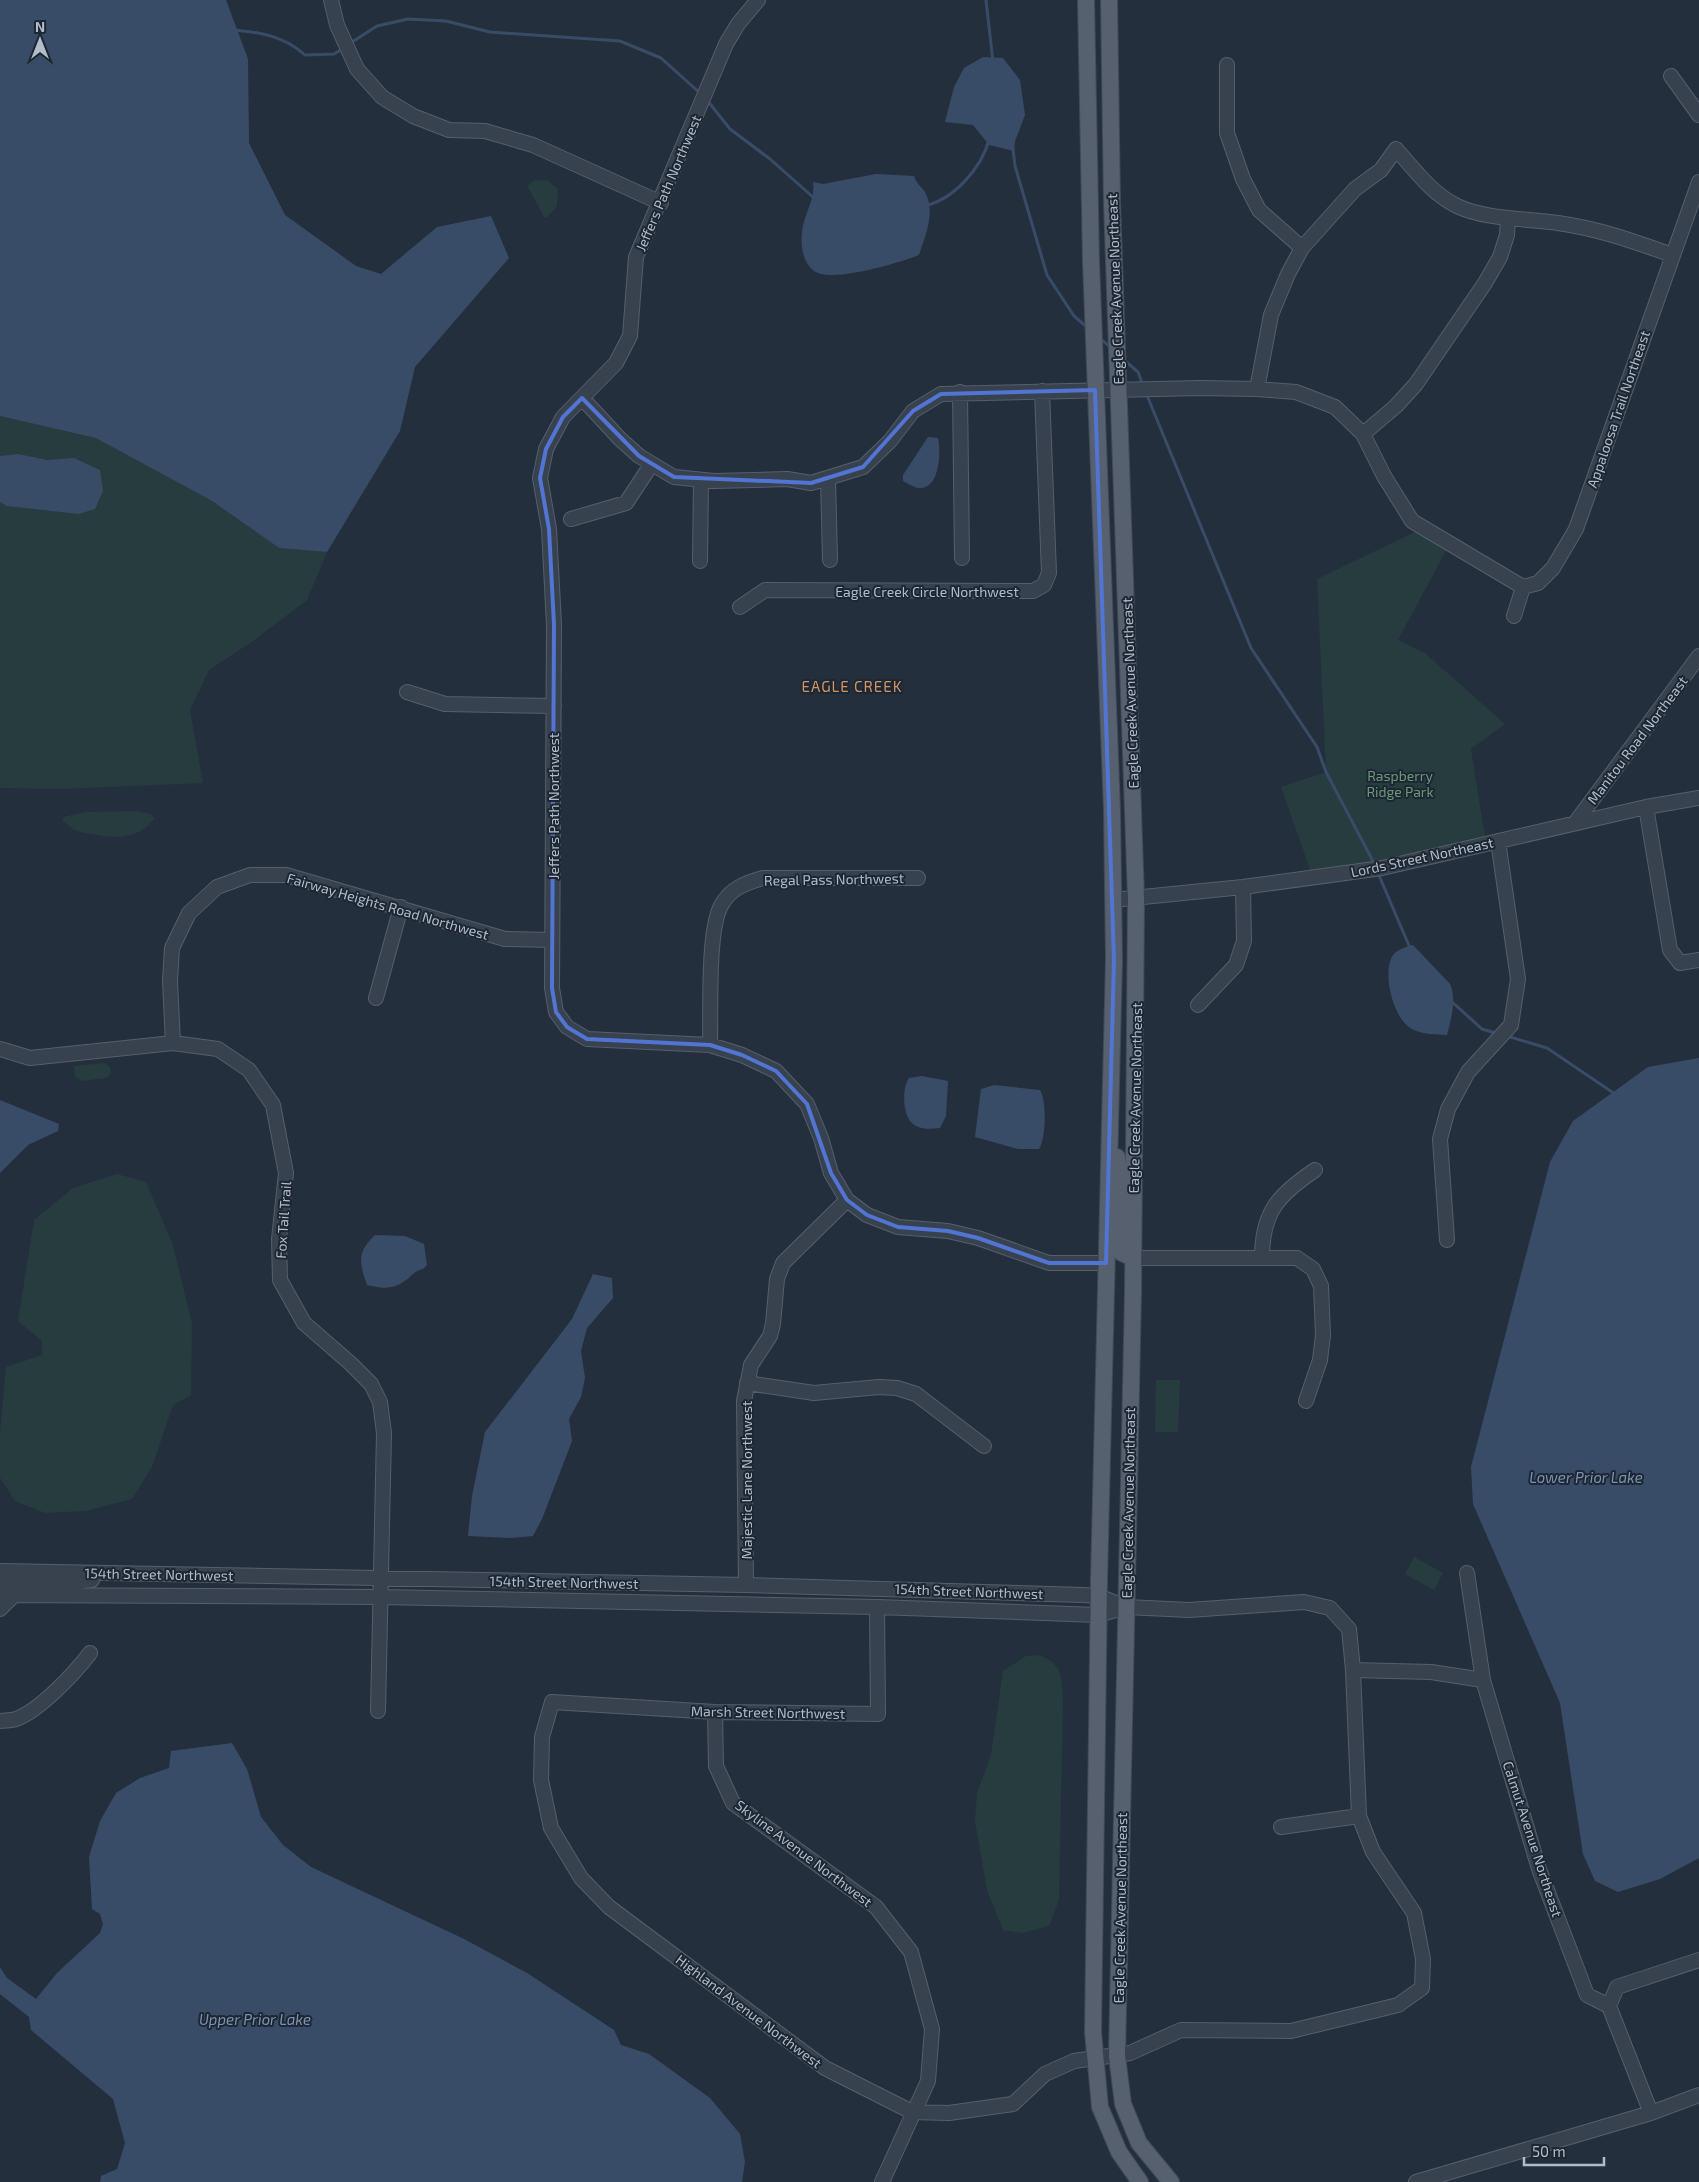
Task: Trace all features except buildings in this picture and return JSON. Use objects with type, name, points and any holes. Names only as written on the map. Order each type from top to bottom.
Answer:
[{"type":"main road","name":"Eagle Creek Avenue Northeast","points":[[1086,0],[1096,390],[1112,810],[1113,900],[1110,1130],[1098,1596],[1094,1854],[1105,2058],[1139,2143],[1171,2182]]},
{"type":"main road","name":"Eagle Creek Avenue Northeast","points":[[1108,0],[1112,202],[1136,898],[1133,1258],[1126,1608],[1105,2058],[1100,2107],[1119,2152],[1140,2182]]},
{"type":"main road","points":[[1110,1130],[1120,1171],[1120,1246],[1122,1253],[1133,1258]]},
{"type":"street","points":[[331,0],[337,25],[356,69],[382,97],[413,116],[449,130],[485,131],[533,145],[661,203]]},
{"type":"street","name":"Jeffers Path Northwest","points":[[758,0],[738,24],[726,44],[661,203],[636,257],[630,336],[616,363],[564,418],[546,449],[540,478],[549,529],[554,625],[552,988],[556,1012],[567,1027],[586,1039],[710,1045],[742,1054],[776,1072],[807,1104],[821,1138],[831,1173],[847,1200],[867,1215],[898,1227],[948,1231],[978,1238],[1049,1262],[1106,1263]]},
{"type":"street","points":[[1228,65],[1228,133],[1243,179],[1259,210],[1302,248]]},
{"type":"street","points":[[1670,76],[1699,116]]},
{"type":"street","points":[[1257,389],[1271,315],[1288,274],[1302,248],[1355,189],[1381,170],[1396,149],[1429,188],[1458,207],[1508,218],[1558,223],[1610,232],[1672,255]]},
{"type":"street","name":"Appaloosa Trail Northeast","points":[[1522,587],[1538,583],[1553,568],[1576,529],[1699,182]]},
{"type":"street","points":[[1363,434],[1396,406],[1416,384],[1485,283],[1500,257],[1507,235],[1508,218]]},
{"type":"street","points":[[582,398],[620,439],[651,465],[674,477],[725,482],[787,480],[811,483],[863,468],[890,441],[913,410],[941,394],[960,392],[1257,389],[1296,392],[1335,407],[1363,434],[1384,476],[1412,521],[1522,587],[1514,616]]},
{"type":"street","name":"Eagle Creek Circle Northwest","points":[[740,607],[765,590],[1033,591],[1044,585],[1049,573],[1042,391]]},
{"type":"street","points":[[960,392],[962,558]]},
{"type":"street","points":[[571,519],[626,503],[651,465]]},
{"type":"street","points":[[828,478],[830,560]]},
{"type":"street","points":[[700,561],[701,480]]},
{"type":"street","name":"Manitou Road Northeast","points":[[1575,823],[1699,656]]},
{"type":"street","points":[[407,692],[445,704],[554,706]]},
{"type":"street","name":"Lords Street Northeast","points":[[1113,900],[1243,887],[1382,868],[1646,807],[1699,798]]},
{"type":"street","points":[[1646,807],[1670,950],[1680,963],[1699,960]]},
{"type":"street","points":[[1447,1240],[1440,1139],[1448,1109],[1468,1072],[1511,1025],[1518,979],[1498,841]]},
{"type":"street","name":"Fairway Heights Road Northwest","points":[[173,1043],[170,981],[172,948],[189,914],[217,887],[250,875],[286,874],[505,939],[552,940]]},
{"type":"street","name":"Regal Pass Northwest","points":[[710,1045],[713,930],[721,904],[738,886],[762,878],[918,878]]},
{"type":"street","points":[[1198,1005],[1236,964],[1244,941],[1243,887]]},
{"type":"street","points":[[376,998],[401,907]]},
{"type":"street","name":"Fox Tail Trail","points":[[0,1049],[30,1058],[173,1043],[218,1049],[249,1070],[273,1104],[286,1174],[279,1239],[280,1280],[304,1323],[350,1362],[371,1384],[380,1402],[384,1433],[378,1711]]},
{"type":"street","points":[[1262,1258],[1262,1234],[1267,1216],[1293,1184],[1315,1170]]},
{"type":"street","name":"Majestic Lane Northwest","points":[[746,1585],[744,1401],[747,1383],[752,1365],[770,1336],[774,1324],[777,1279],[782,1262],[847,1200]]},
{"type":"street","points":[[1133,1258],[1297,1258],[1313,1269],[1321,1286],[1322,1335],[1320,1360],[1306,1401]]},
{"type":"street","points":[[747,1383],[814,1393],[880,1387],[897,1388],[916,1394],[984,1446]]},
{"type":"street","name":"154th Street Northwest","points":[[0,1571],[746,1585],[1098,1596],[1126,1608]]},
{"type":"street","name":"Calmut Avenue Northeast","points":[[1467,1573],[1483,1680],[1539,1869],[1587,1995],[1609,2006]]},
{"type":"street","points":[[0,1582],[66,1583],[133,1574]]},
{"type":"street","points":[[0,1608],[7,1595]]},
{"type":"street","name":"154th Street Northwest","points":[[7,1595],[381,1597],[877,1607],[1098,1615],[1126,1608],[1189,1610],[1304,1602],[1330,1608],[1349,1629],[1353,1670],[1359,1816]]},
{"type":"street","name":"Marsh Street Northwest","points":[[552,1702],[714,1712],[878,1714],[877,1607]]},
{"type":"street","points":[[0,1721],[16,1719],[44,1700],[79,1667],[90,1653]]},
{"type":"street","points":[[1353,1670],[1431,1672],[1483,1680]]},
{"type":"street","name":"Highland Avenue Northwest","points":[[552,1702],[542,1737],[541,1780],[551,1828],[581,1878],[609,1906],[825,2068],[912,2112],[949,2113],[1013,2104],[1046,2074],[1074,2061],[1105,2058],[1153,2044],[1181,2030],[1291,2031],[1398,2006],[1422,1988],[1423,1959],[1414,1914],[1374,1852],[1359,1816]]},
{"type":"street","name":"Skyline Avenue Northwest","points":[[714,1712],[716,1766],[733,1803],[876,1906],[911,1952],[932,2029],[928,2081],[912,2112],[882,2182]]},
{"type":"street","points":[[1281,1827],[1359,1816]]},
{"type":"street","points":[[1651,2114],[1609,2006],[1617,1987],[1699,1960]]},
{"type":"street","points":[[1416,2182],[1651,2114],[1699,2095]]},
{"type":"highlighted area","points":[[1095,390],[1114,960],[1106,1263],[1049,1263],[978,1238],[948,1231],[898,1227],[867,1215],[847,1200],[831,1173],[807,1104],[776,1071],[742,1055],[710,1045],[587,1039],[567,1027],[556,1012],[552,988],[554,625],[549,529],[540,478],[546,449],[563,417],[582,398],[639,456],[674,477],[811,483],[863,467],[913,411],[941,394]]},
{"type":"green space","points":[[535,180],[548,181],[558,189],[557,206],[547,218],[544,217],[527,186]]},
{"type":"green space","points":[[0,416],[96,437],[212,501],[279,548],[327,552],[307,600],[253,641],[209,670],[190,710],[203,783],[59,789],[0,788]]},
{"type":"green space","name":"Raspberry Ridge Park","points":[[1417,531],[1447,549],[1398,640],[1426,654],[1505,724],[1471,749],[1486,844],[1313,878],[1281,787],[1326,772],[1317,579]]},
{"type":"green space","points":[[137,811],[151,814],[154,819],[138,832],[120,837],[80,832],[74,830],[63,821],[63,817],[86,812]]},
{"type":"green space","points":[[105,1063],[110,1067],[111,1073],[107,1078],[81,1081],[75,1076],[74,1066]]},
{"type":"green space","points":[[117,1174],[146,1182],[173,1245],[192,1324],[191,1395],[173,1405],[152,1467],[132,1499],[85,1511],[45,1513],[15,1501],[0,1478],[0,1433],[6,1367],[42,1355],[42,1341],[18,1321],[34,1220],[73,1188]]},
{"type":"green space","points":[[1156,1380],[1180,1380],[1178,1432],[1155,1432]]},
{"type":"green space","points":[[1414,1557],[1443,1573],[1434,1590],[1405,1574]]},
{"type":"green space","points":[[1039,1655],[1047,1658],[1056,1666],[1062,1682],[1059,1900],[1049,1926],[1022,1933],[1003,1930],[987,1890],[975,1821],[977,1793],[991,1755],[1003,1671],[1026,1656]]},
{"type":"water","points":[[0,0],[226,0],[248,59],[249,143],[285,215],[356,266],[381,274],[437,227],[491,216],[509,258],[415,367],[400,431],[327,552],[279,548],[212,501],[96,438],[0,416]]},
{"type":"water","points":[[983,57],[1003,58],[1020,80],[1025,115],[1015,141],[1014,151],[989,145],[973,125],[945,122],[954,87],[964,68]]},
{"type":"water","points":[[876,174],[914,176],[925,192],[930,208],[930,216],[919,255],[883,266],[839,275],[827,275],[813,270],[806,262],[802,250],[802,238],[803,226],[813,195],[813,182],[823,184]]},
{"type":"water","points":[[928,437],[938,438],[938,467],[933,481],[928,486],[917,488],[903,481],[903,475]]},
{"type":"water","points":[[18,454],[47,460],[74,458],[100,470],[103,491],[95,509],[79,514],[7,506],[0,502],[0,456]]},
{"type":"water","points":[[1413,945],[1450,984],[1453,1003],[1447,1035],[1425,1033],[1412,1029],[1400,1017],[1395,1008],[1388,976],[1391,959],[1397,951]]},
{"type":"water","name":"Lower Prior Lake","points":[[1699,1058],[1699,1858],[1660,1879],[1618,1892],[1595,1881],[1583,1854],[1560,1703],[1473,1504],[1471,1467],[1550,1162],[1573,1121],[1648,1067]]},
{"type":"water","points":[[922,1076],[948,1081],[946,1116],[940,1128],[919,1127],[909,1120],[904,1101],[905,1088],[909,1078]]},
{"type":"water","points":[[994,1085],[1040,1090],[1044,1102],[1045,1120],[1039,1149],[1018,1149],[975,1137],[981,1089]]},
{"type":"water","points":[[0,1100],[59,1124],[58,1131],[28,1145],[0,1173]]},
{"type":"water","points":[[375,1235],[405,1236],[424,1244],[427,1265],[399,1285],[381,1287],[367,1285],[362,1270],[361,1258],[365,1247]]},
{"type":"water","points":[[593,1274],[612,1278],[613,1298],[587,1328],[581,1351],[585,1378],[581,1397],[569,1419],[572,1441],[542,1519],[533,1536],[511,1538],[468,1536],[472,1496],[485,1432],[572,1319]]},
{"type":"water","name":"Upper Prior Lake","points":[[232,1743],[247,1769],[261,1817],[283,1845],[311,1867],[464,1939],[527,1973],[614,2030],[621,2045],[649,2054],[710,2098],[740,2134],[745,2162],[742,2182],[100,2182],[101,2176],[117,2169],[125,2143],[113,2099],[31,2030],[29,2017],[0,1994],[0,1967],[7,1978],[36,1999],[57,1973],[100,1933],[103,1924],[100,1914],[92,1909],[89,1857],[100,1821],[116,1793],[140,1778],[169,1768],[171,1751]]},
{"type":"waterway","points":[[986,0],[993,62]]},
{"type":"waterway","points":[[349,44],[377,26],[408,19],[446,21],[490,32],[620,41],[661,58],[701,94]]},
{"type":"waterway","points":[[233,30],[253,32],[280,39],[305,55],[334,54],[344,48]]},
{"type":"waterway","points":[[707,100],[730,129],[770,159],[814,198]]},
{"type":"waterway","points":[[924,206],[935,203],[964,182],[980,162],[989,140]]},
{"type":"waterway","points":[[1013,149],[1015,166],[1047,275],[1074,316],[1088,328]]},
{"type":"waterway","points":[[1101,339],[1111,348]]},
{"type":"waterway","points":[[1123,359],[1138,372],[1143,385]]},
{"type":"waterway","points":[[1146,393],[1251,648],[1317,747],[1326,772],[1375,865]]},
{"type":"waterway","points":[[1378,873],[1410,948]]},
{"type":"waterway","points":[[1451,1001],[1482,1029],[1499,1034]]},
{"type":"waterway","points":[[1507,1036],[1547,1048],[1615,1094]]},
{"type":"district","name":"EAGLE CREEK","points":[[852,686]]}]
